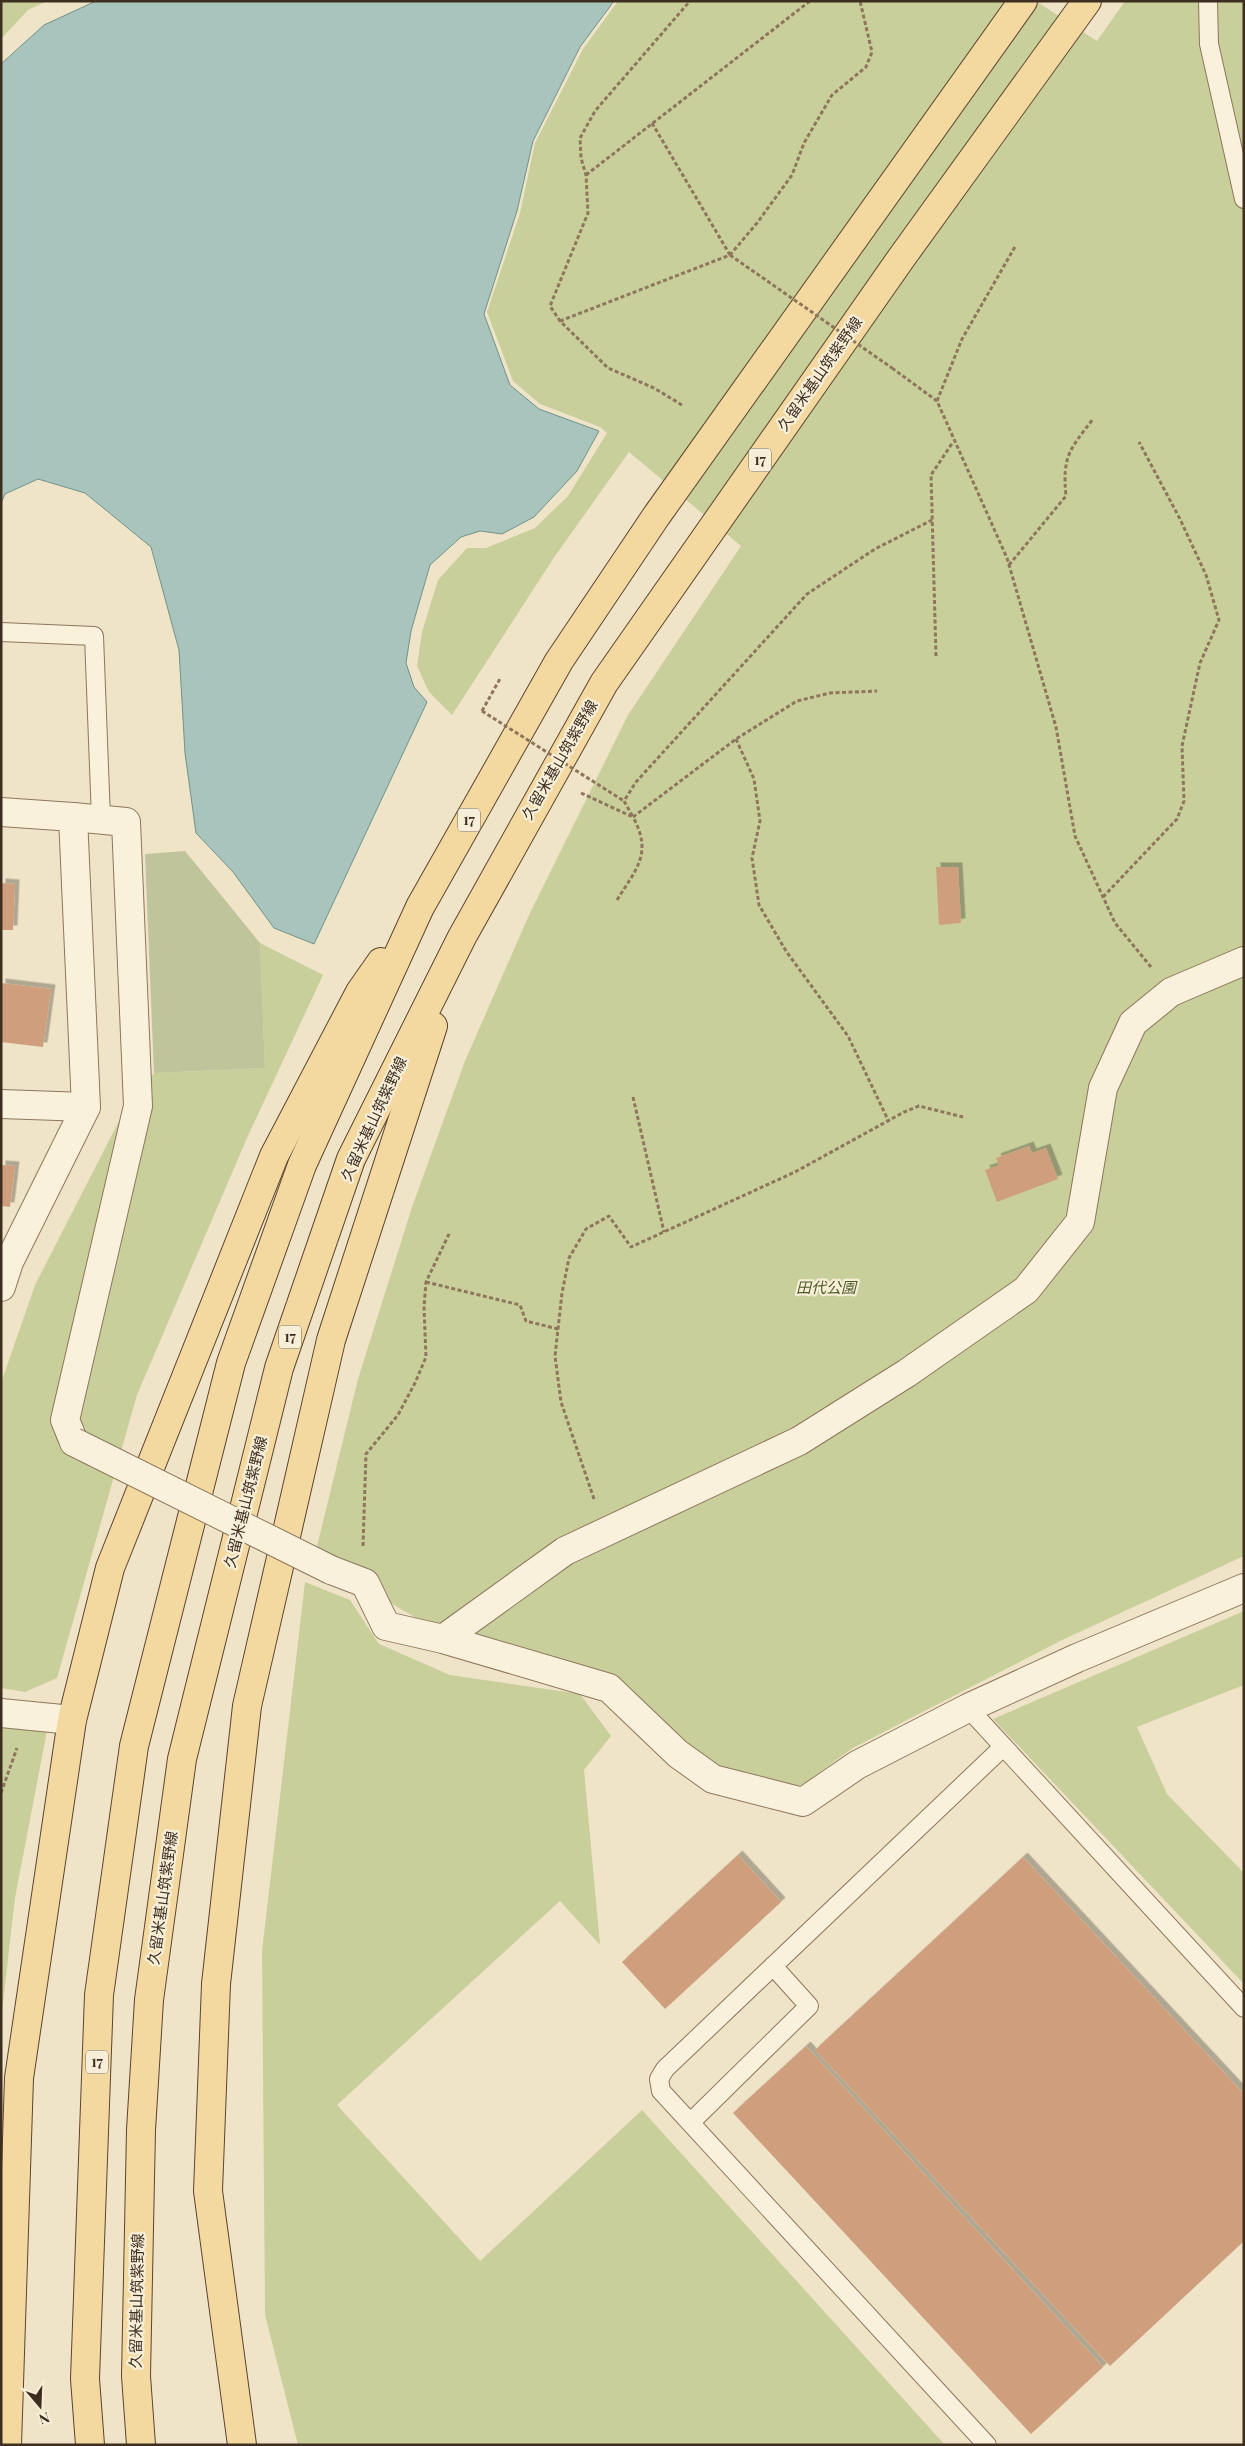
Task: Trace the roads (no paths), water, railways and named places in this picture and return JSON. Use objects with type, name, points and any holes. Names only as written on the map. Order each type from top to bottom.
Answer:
[{"type":"main road","name":"17","points":[[90,2445],[85,2379],[100,1994],[134,1746],[230,1363],[302,1165],[420,906],[559,661],[662,507],[1023,1]]},
{"type":"main road","name":"久留米基山筑紫野線","points":[[141,2445],[136,2376],[141,2130],[149,2000],[182,1759],[279,1368],[351,1159],[462,937],[604,683],[902,257],[1087,1]]},
{"type":"main road","points":[[7,2445],[19,2078],[72,1720],[110,1568],[274,1156],[360,992],[420,906]]},
{"type":"main road","points":[[242,2445],[208,2191],[216,1984],[247,1706],[331,1340],[462,937]]},
{"type":"street","points":[[1,812],[126,822],[138,1106],[65,1420],[74,1442],[331,1570],[365,1583],[386,1626],[443,1639],[610,1688],[678,1754],[713,1779],[803,1802],[857,1765],[968,1708],[1077,1658],[1244,1588]]},
{"type":"street","points":[[1,1286],[9,1262],[86,1107],[73,817]]},
{"type":"street","points":[[443,1639],[565,1551],[799,1441],[907,1373],[1026,1290],[1080,1222],[1103,1088],[1133,1023],[1171,992],[1244,961]]},
{"type":"street","points":[[1,1104],[86,1107]]},
{"type":"street","points":[[11,1714],[72,1720]]},
{"type":"lane","points":[[1208,1],[1209,44],[1244,199]]},
{"type":"lane","points":[[1,632],[94,636],[101,819]]},
{"type":"lane","points":[[968,1708],[1244,2008]]},
{"type":"lane","points":[[987,2445],[661,2090],[659,2079],[665,2069],[1003,1747]]},
{"type":"lane","points":[[691,2122],[809,2006],[773,1966]]},
{"type":"water","points":[[96,1],[614,1],[580,47],[533,141],[517,211],[484,314],[510,385],[539,409],[599,431],[577,471],[534,517],[502,534],[480,531],[461,537],[430,565],[411,631],[406,663],[414,687],[427,702],[314,944],[274,928],[233,872],[196,833],[185,753],[179,650],[151,547],[85,493],[38,479],[5,494],[1,503],[1,64],[44,25]]},
{"type":"park label","name":"田代公園","points":[[826,1288]]}]
